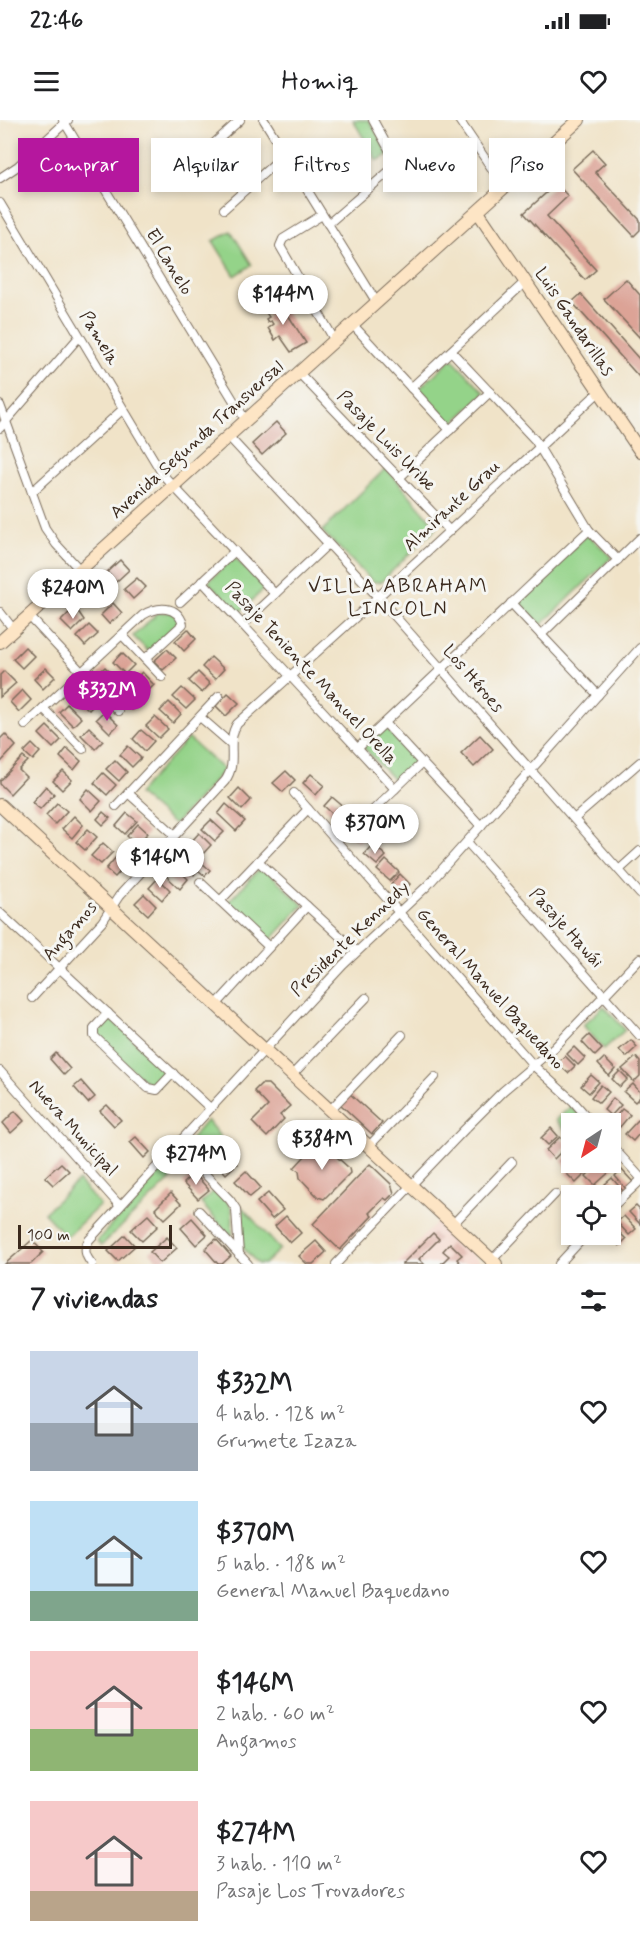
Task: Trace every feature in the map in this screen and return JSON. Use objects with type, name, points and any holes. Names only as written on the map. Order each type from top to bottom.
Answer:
[{"type":"street","points":[[220,138],[240,120]]},
{"type":"street","points":[[264,120],[275,138]]},
{"type":"street","points":[[373,120],[383,138]]},
{"type":"street","points":[[459,120],[489,164]]},
{"type":"street","name":"Avenida Segunda Transversal","points":[[559,138],[579,120]]},
{"type":"street","points":[[0,178],[18,166],[66,121]]},
{"type":"street","name":"El Canelo","points":[[66,121],[246,421]]},
{"type":"street","points":[[224,209],[273,165]]},
{"type":"street","points":[[328,224],[383,177]]},
{"type":"street","points":[[308,192],[377,303]]},
{"type":"street","name":"Avenida Segunda Transversal","points":[[0,642],[500,192]]},
{"type":"street","name":"Pamela","points":[[0,203],[163,475],[275,594]]},
{"type":"street","name":"Luis Gandarillas","points":[[478,212],[640,451]]},
{"type":"street","points":[[322,215],[283,239],[280,246],[335,341]]},
{"type":"street","points":[[411,388],[525,282]]},
{"type":"street","points":[[353,325],[450,430]]},
{"type":"street","points":[[3,424],[79,338]]},
{"type":"street","points":[[451,351],[529,433],[589,530],[618,560]]},
{"type":"street","name":"Pasaje Luis Uribe","points":[[299,373],[450,531]]},
{"type":"street","name":"Almirante Grau","points":[[230,743],[237,724],[600,391]]},
{"type":"street","points":[[399,478],[490,392]]},
{"type":"street","points":[[0,405],[3,424],[48,534],[80,570]]},
{"type":"street","points":[[32,492],[122,410]]},
{"type":"street","name":"Los Héroes","points":[[229,437],[378,597],[640,894]]},
{"type":"street","points":[[358,748],[589,530]]},
{"type":"street","points":[[541,635],[640,538]]},
{"type":"street","points":[[243,624],[328,544]]},
{"type":"street","points":[[180,603],[234,551]]},
{"type":"street","name":"Pasaje Teniente Manuel Orella","points":[[202,581],[395,789]]},
{"type":"street","points":[[511,603],[597,695]]},
{"type":"street","points":[[26,725],[149,612],[174,610],[183,621],[182,625],[145,659]]},
{"type":"street","points":[[0,612],[14,630]]},
{"type":"street","points":[[29,616],[118,711]]},
{"type":"street","points":[[122,635],[162,677]]},
{"type":"street","name":"Presidente Kennedy","points":[[92,1264],[85,1253],[85,1246],[89,1240],[356,951],[399,913],[467,842],[640,648]]},
{"type":"street","points":[[116,806],[219,696]]},
{"type":"street","points":[[44,708],[82,749]]},
{"type":"street","points":[[200,717],[230,743]]},
{"type":"street","points":[[385,723],[481,826]]},
{"type":"street","name":"Angamos","points":[[32,998],[102,922],[119,896],[229,776],[233,760],[230,743]]},
{"type":"street","points":[[574,819],[640,762]]},
{"type":"street","points":[[369,814],[422,763]]},
{"type":"street","points":[[128,793],[175,836]]},
{"type":"street","name":"General Manuel Baquedano","points":[[294,794],[534,1066],[583,1113]]},
{"type":"street","points":[[0,805],[494,1262],[555,1194]]},
{"type":"street","points":[[220,901],[308,809]]},
{"type":"street","name":"Pasaje Hawái","points":[[467,842],[640,1036]]},
{"type":"street","points":[[619,870],[640,851]]},
{"type":"street","points":[[258,861],[356,951]]},
{"type":"street","points":[[200,882],[269,947]]},
{"type":"street","points":[[216,1005],[307,906]]},
{"type":"street","points":[[0,913],[210,1108]]},
{"type":"street","points":[[336,1264],[484,1109],[554,1048],[640,958]]},
{"type":"street","points":[[292,1075],[366,998]]},
{"type":"street","points":[[108,1013],[94,1028],[94,1036],[148,1088],[157,1090],[173,1073]]},
{"type":"street","points":[[330,1110],[402,1035]]},
{"type":"street","name":"Nueva Municipal","points":[[0,1071],[120,1206]]},
{"type":"street","points":[[369,1146],[435,1077]]},
{"type":"street","points":[[177,1145],[236,1209],[239,1255]]},
{"type":"street","points":[[621,1157],[640,1179],[621,1198]]},
{"type":"street","points":[[453,1224],[512,1162]]},
{"type":"street","points":[[199,1211],[248,1264]]},
{"type":"street","points":[[559,1264],[577,1245]]},
{"type":"shaded area","points":[[438,1221],[482,1264],[397,1264]]},
{"type":"green space","points":[[353,120],[369,120],[383,144],[383,158],[377,161],[371,151],[371,138],[364,138]]},
{"type":"green space","points":[[231,231],[252,265],[235,276],[213,241]]},
{"type":"green space","points":[[452,358],[485,393],[452,424],[419,389]]},
{"type":"green space","points":[[386,468],[437,527],[381,582],[373,582],[322,531]]},
{"type":"green space","points":[[587,534],[612,557],[541,625],[518,601]]},
{"type":"green space","points":[[234,557],[265,588],[239,613],[208,582]]},
{"type":"green space","points":[[172,612],[181,622],[149,652],[133,636],[158,613]]},
{"type":"green space","points":[[384,726],[416,761],[395,781],[363,747]]},
{"type":"green space","points":[[188,738],[224,770],[174,825],[138,794]]},
{"type":"green space","points":[[262,866],[303,905],[270,941],[228,902]]},
{"type":"green space","points":[[604,1006],[625,1030],[604,1049],[583,1025]]},
{"type":"green space","points":[[107,1020],[113,1021],[165,1070],[166,1075],[158,1085],[148,1084],[97,1037],[97,1031]]},
{"type":"green space","points":[[571,1106],[578,1113],[564,1113]]},
{"type":"green space","points":[[561,1115],[561,1126],[556,1120]]},
{"type":"green space","points":[[207,1120],[221,1138],[202,1157],[191,1144],[191,1139]]},
{"type":"green space","points":[[180,1152],[189,1162],[101,1246],[97,1241],[176,1153]]},
{"type":"green space","points":[[78,1181],[100,1205],[66,1237],[44,1213]]},
{"type":"green space","points":[[216,1189],[232,1210],[232,1238],[201,1203]]},
{"type":"green space","points":[[242,1207],[280,1249],[264,1264],[258,1264],[243,1248]]},
{"type":"building","points":[[593,150],[605,163],[595,172],[640,220],[640,230],[634,236],[572,169]]},
{"type":"building","points":[[547,192],[564,192],[568,196],[547,216],[596,270],[585,280],[524,213]]},
{"type":"building","points":[[626,279],[640,295],[640,338],[604,299]]},
{"type":"building","points":[[581,294],[640,360],[640,378],[572,302]]},
{"type":"building","points":[[278,299],[306,343],[291,352],[280,336],[275,340],[268,328],[273,324],[266,319],[269,317],[263,308]]},
{"type":"building","points":[[276,422],[286,433],[262,455],[252,444]]},
{"type":"building","points":[[120,560],[129,570],[116,582],[107,572]]},
{"type":"building","points":[[137,578],[146,587],[133,599],[124,589]]},
{"type":"building","points":[[94,584],[103,593],[91,605],[82,596]]},
{"type":"building","points":[[113,603],[122,613],[109,624],[101,615]]},
{"type":"building","points":[[75,607],[84,620],[72,632],[61,621]]},
{"type":"building","points":[[89,625],[98,634],[85,646],[77,637]]},
{"type":"building","points":[[188,629],[196,639],[184,651],[175,641]]},
{"type":"building","points":[[25,647],[34,656],[22,668],[13,659]]},
{"type":"building","points":[[167,649],[176,658],[163,670],[154,661]]},
{"type":"building","points":[[122,653],[134,665],[125,674],[113,662]]},
{"type":"building","points":[[211,657],[224,669],[215,679],[202,667]]},
{"type":"building","points":[[105,667],[119,681],[111,688],[97,675]]},
{"type":"building","points":[[46,668],[55,677],[43,689],[34,679]]},
{"type":"building","points":[[4,671],[16,683],[0,697],[0,675]]},
{"type":"building","points":[[142,672],[154,685],[145,694],[133,681]]},
{"type":"building","points":[[198,672],[210,684],[202,693],[189,681]]},
{"type":"building","points":[[126,688],[139,702],[131,710],[118,696]]},
{"type":"building","points":[[182,688],[195,700],[186,709],[173,697]]},
{"type":"building","points":[[83,689],[97,702],[89,710],[75,697]]},
{"type":"building","points":[[22,690],[31,700],[19,712],[10,702]]},
{"type":"building","points":[[228,693],[239,703],[226,716],[216,706]]},
{"type":"building","points":[[169,702],[181,714],[173,723],[160,711]]},
{"type":"building","points":[[67,704],[81,718],[73,726],[59,712]]},
{"type":"building","points":[[104,711],[118,725],[110,733],[96,719]]},
{"type":"building","points":[[155,717],[168,729],[159,738],[146,726]]},
{"type":"building","points":[[47,726],[61,740],[53,748],[39,734]]},
{"type":"building","points":[[89,727],[103,741],[95,749],[81,735]]},
{"type":"building","points":[[141,730],[154,741],[145,751],[133,739]]},
{"type":"building","points":[[5,734],[16,746],[0,763],[0,739]]},
{"type":"building","points":[[480,735],[493,749],[474,767],[461,753]]},
{"type":"building","points":[[32,744],[40,752],[33,760],[24,752]]},
{"type":"building","points":[[128,746],[141,758],[132,767],[120,755]]},
{"type":"building","points":[[67,748],[81,761],[74,770],[60,757]]},
{"type":"building","points":[[23,757],[28,761],[19,770],[26,777],[10,794],[0,784],[0,781]]},
{"type":"building","points":[[115,760],[127,772],[119,781],[106,769]]},
{"type":"building","points":[[63,771],[72,780],[62,790],[53,781]]},
{"type":"building","points":[[286,771],[295,780],[283,792],[273,783]]},
{"type":"building","points":[[103,773],[116,785],[107,795],[94,783]]},
{"type":"building","points":[[311,774],[324,785],[316,795],[303,783]]},
{"type":"building","points":[[46,786],[54,794],[40,809],[32,802]]},
{"type":"building","points":[[239,788],[251,800],[242,810],[230,798]]},
{"type":"building","points":[[88,789],[101,801],[92,811],[80,799]]},
{"type":"building","points":[[332,797],[345,808],[337,818],[324,806]]},
{"type":"building","points":[[57,803],[67,811],[55,824],[46,815]]},
{"type":"building","points":[[226,804],[245,821],[236,831],[218,814]]},
{"type":"building","points":[[103,812],[110,818],[103,825],[97,819]]},
{"type":"building","points":[[127,813],[137,821],[125,834],[116,826]]},
{"type":"building","points":[[74,816],[83,825],[72,838],[62,829]]},
{"type":"building","points":[[211,820],[224,832],[215,841],[202,829]]},
{"type":"building","points":[[353,821],[366,832],[358,842],[345,830]]},
{"type":"building","points":[[138,824],[148,833],[136,845],[127,836]]},
{"type":"building","points":[[88,829],[97,837],[85,850],[76,842]]},
{"type":"building","points":[[199,833],[211,845],[202,855],[190,843]]},
{"type":"building","points":[[103,843],[113,852],[101,864],[91,856]]},
{"type":"building","points":[[373,844],[386,856],[377,865],[364,854]]},
{"type":"building","points":[[185,848],[210,870],[205,876],[198,870],[194,875],[175,859]]},
{"type":"building","points":[[117,856],[127,864],[115,877],[106,869]]},
{"type":"building","points":[[386,860],[399,872],[390,881],[377,870]]},
{"type":"building","points":[[173,864],[188,879],[180,889],[164,874]]},
{"type":"building","points":[[400,874],[410,884],[402,894],[391,884]]},
{"type":"building","points":[[158,878],[170,890],[162,900],[149,888]]},
{"type":"building","points":[[144,894],[156,906],[148,915],[135,903]]},
{"type":"building","points":[[589,1035],[602,1049],[595,1056],[582,1042]]},
{"type":"building","points":[[631,1040],[637,1047],[626,1057],[619,1050]]},
{"type":"building","points":[[574,1047],[585,1058],[578,1065],[567,1054]]},
{"type":"building","points":[[56,1053],[70,1069],[64,1075],[50,1059]]},
{"type":"building","points":[[565,1056],[575,1066],[568,1073],[557,1063]]},
{"type":"building","points":[[636,1057],[640,1062],[640,1076],[634,1082],[622,1069]]},
{"type":"building","points":[[604,1058],[615,1069],[609,1076],[598,1064]]},
{"type":"building","points":[[620,1071],[628,1079],[620,1087],[612,1079]]},
{"type":"building","points":[[591,1075],[599,1082],[589,1093],[581,1086]]},
{"type":"building","points":[[81,1081],[95,1097],[88,1103],[74,1087]]},
{"type":"building","points":[[261,1084],[268,1084],[290,1106],[280,1115],[284,1119],[267,1137],[252,1122],[268,1106],[254,1091]]},
{"type":"building","points":[[633,1084],[640,1092],[640,1097],[635,1102],[624,1092]]},
{"type":"building","points":[[601,1085],[609,1092],[599,1103],[591,1097]]},
{"type":"building","points":[[349,1093],[382,1123],[372,1134],[340,1104]]},
{"type":"building","points":[[613,1098],[621,1105],[614,1113],[608,1113],[604,1110]]},
{"type":"building","points":[[107,1105],[121,1120],[114,1126],[100,1111]]},
{"type":"building","points":[[622,1109],[630,1115],[621,1126],[621,1113],[619,1113]]},
{"type":"building","points":[[15,1111],[24,1121],[11,1133],[3,1123]]},
{"type":"building","points":[[638,1120],[640,1133],[633,1141],[625,1134]]},
{"type":"building","points":[[551,1128],[558,1136],[548,1145],[541,1138]]},
{"type":"building","points":[[136,1137],[150,1152],[144,1158],[130,1142]]},
{"type":"building","points":[[561,1138],[561,1152],[554,1159],[546,1150]]},
{"type":"building","points":[[317,1143],[329,1150],[349,1168],[350,1173],[324,1199],[318,1197],[300,1178],[299,1171],[294,1168]]},
{"type":"building","points":[[222,1148],[237,1164],[226,1174],[211,1158]]},
{"type":"building","points":[[61,1163],[69,1171],[53,1185],[45,1177]]},
{"type":"building","points":[[370,1164],[391,1184],[394,1193],[387,1200],[384,1198],[369,1213],[372,1216],[340,1250],[313,1224]]},
{"type":"building","points":[[621,1169],[633,1182],[626,1189],[615,1176],[621,1173]]},
{"type":"building","points":[[246,1171],[261,1188],[250,1197],[235,1181]]},
{"type":"building","points":[[194,1173],[209,1190],[198,1199],[183,1183]]},
{"type":"building","points":[[566,1173],[586,1173],[576,1183]]},
{"type":"building","points":[[589,1173],[608,1173],[595,1185],[586,1176]]},
{"type":"building","points":[[612,1178],[618,1185],[606,1185]]},
{"type":"building","points":[[171,1193],[181,1204],[165,1219],[155,1209]]},
{"type":"building","points":[[268,1193],[283,1210],[272,1219],[257,1202]]},
{"type":"building","points":[[636,1206],[640,1210],[640,1224],[629,1212]]},
{"type":"building","points":[[148,1215],[158,1226],[142,1241],[131,1230]]},
{"type":"building","points":[[286,1216],[301,1233],[290,1243],[275,1226]]},
{"type":"building","points":[[624,1216],[636,1229],[629,1235],[621,1226],[621,1219]]},
{"type":"building","points":[[192,1218],[207,1235],[196,1245],[181,1228]]},
{"type":"building","points":[[433,1233],[439,1239],[419,1259],[424,1264],[402,1264]]},
{"type":"building","points":[[621,1234],[626,1239],[621,1244]]},
{"type":"building","points":[[125,1235],[135,1246],[118,1261],[108,1251]]},
{"type":"building","points":[[167,1237],[177,1248],[160,1263],[150,1252]]},
{"type":"building","points":[[216,1239],[231,1256],[222,1264],[218,1264],[205,1249]]},
{"type":"building","points":[[32,1240],[43,1252],[31,1264],[5,1264]]},
{"type":"building","points":[[316,1241],[326,1252],[313,1264],[307,1264],[299,1256]]},
{"type":"building","points":[[450,1243],[462,1255],[457,1259],[461,1264],[441,1264],[449,1256],[443,1251]]},
{"type":"district","name":"VILLA ABRAHAM LINCOLN","points":[[398,598]]}]
